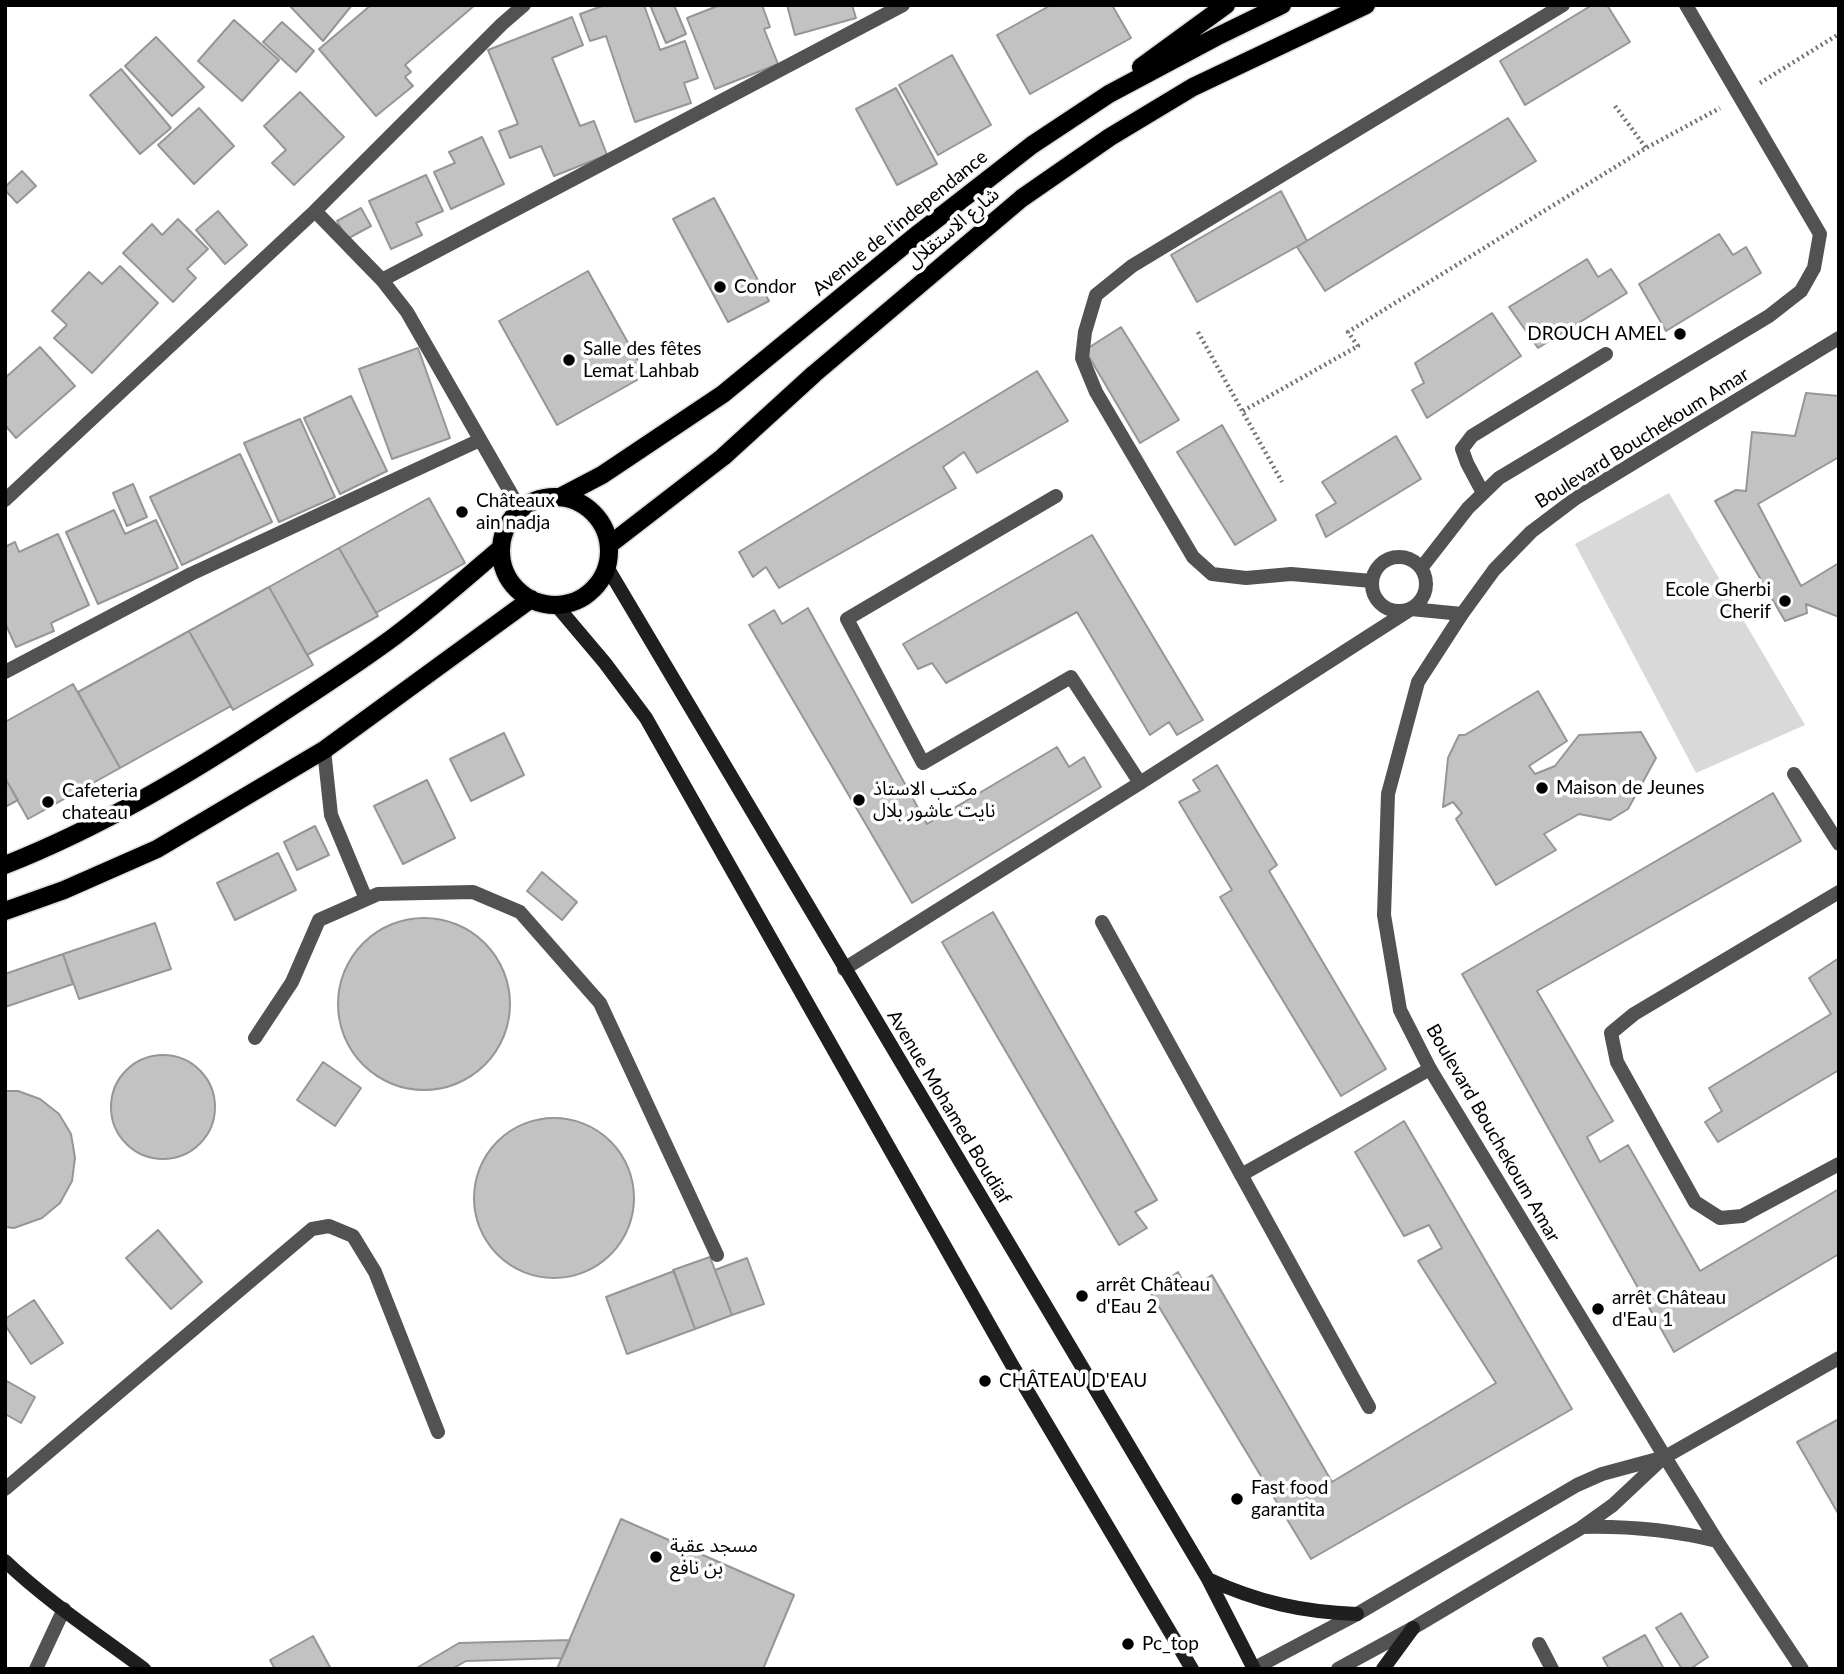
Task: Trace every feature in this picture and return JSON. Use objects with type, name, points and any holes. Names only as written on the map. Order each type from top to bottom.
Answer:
[{"type":"main road","points":[[1032,145],[1226,5]]},
{"type":"main road","name":"Avenue de l'independance","points":[[560,497],[602,475],[723,394],[909,241],[1032,145],[1109,94],[1282,5]]},
{"type":"main road","name":"شارع الاستقلال","points":[[609,545],[723,457],[814,374],[1021,198],[1110,137],[1193,87],[1366,5]]},
{"type":"main road","points":[[546,497],[578,501],[593,512],[604,527],[609,545],[607,567],[599,582],[587,594],[573,602],[556,605],[531,599],[518,590],[502,564],[503,534],[510,520],[532,501],[546,497]]},
{"type":"main road","points":[[5,865],[47,848],[128,807],[212,759],[392,638],[501,548]]},
{"type":"main road","name":"Avenue Mohamed Boudiaf","points":[[607,567],[1208,1580],[1254,1669]]},
{"type":"main road","points":[[5,911],[64,890],[157,849],[324,750],[531,599]]},
{"type":"main road","points":[[556,605],[646,718],[1012,1365],[1192,1669]]},
{"type":"main road","points":[[5,1560],[64,1609],[144,1669]]},
{"type":"main road","points":[[1208,1580],[1285,1607],[1357,1614]]},
{"type":"main road","points":[[1383,1669],[1413,1628]]},
{"type":"street","points":[[5,500],[315,211],[502,23],[524,5]]},
{"type":"street","points":[[382,280],[902,5]]},
{"type":"street","points":[[1372,581],[1291,574],[1247,578],[1212,573],[1193,557],[1096,392],[1082,358],[1085,332],[1096,295],[1132,267],[1563,5]]},
{"type":"street","points":[[1422,567],[1468,508],[1499,478],[1769,316],[1801,291],[1814,268],[1820,234],[1686,5]]},
{"type":"street","points":[[315,211],[382,280],[407,312],[520,509]]},
{"type":"street","name":"Boulevard Bouchekoum Amar","points":[[1802,1669],[1717,1541],[1430,1069],[1400,1010],[1384,915],[1388,794],[1418,682],[1494,570],[1531,532],[1576,498],[1839,338]]},
{"type":"street","points":[[1483,493],[1462,449],[1472,436],[1606,354]]},
{"type":"street","points":[[5,672],[191,573],[480,440]]},
{"type":"street","points":[[1056,496],[847,619],[923,763],[1071,677],[1140,783]]},
{"type":"street","points":[[845,969],[1140,783],[1411,609],[1419,604],[1425,596],[1427,586],[1422,567],[1405,557],[1386,559],[1374,572],[1372,581],[1372,591],[1384,606],[1392,610],[1411,609],[1462,614]]},
{"type":"street","points":[[324,750],[331,815],[366,899]]},
{"type":"street","points":[[1794,774],[1839,844]]},
{"type":"street","points":[[255,1038],[292,982],[319,920],[378,894],[473,892],[520,912],[600,1003],[717,1255]]},
{"type":"street","points":[[1839,892],[1634,1014],[1611,1033],[1617,1062],[1695,1202],[1720,1218],[1742,1216],[1839,1164]]},
{"type":"street","points":[[1102,922],[1369,1407]]},
{"type":"street","points":[[1241,1175],[1430,1069]]},
{"type":"street","points":[[5,1489],[312,1228],[329,1226],[353,1236],[375,1272],[438,1432]]},
{"type":"street","points":[[1338,1669],[1413,1628],[1581,1528],[1613,1505],[1665,1457],[1839,1358]]},
{"type":"street","points":[[1254,1669],[1357,1614],[1577,1485],[1602,1474],[1665,1457]]},
{"type":"street","points":[[1581,1528],[1617,1526],[1654,1529],[1717,1541]]},
{"type":"street","points":[[36,1669],[64,1609]]},
{"type":"street","points":[[1539,1644],[1552,1669]]},
{"type":"path","points":[[1243,411],[1358,346],[1348,332],[1646,148],[1740,96],[1839,34]]},
{"type":"path","points":[[1615,106],[1646,148]]},
{"type":"path","points":[[1198,332],[1282,482]]},
{"type":"shaded area","points":[[1669,493],[1805,725],[1696,773],[1575,544]]},
{"type":"building","points":[[289,5],[352,5],[323,41]]},
{"type":"building","points":[[371,5],[475,5],[405,65],[411,72],[405,77],[413,86],[376,116],[319,49]]},
{"type":"building","points":[[605,5],[644,5],[660,50],[685,41],[698,78],[684,83],[691,103],[635,122],[606,36],[590,41],[580,14]]},
{"type":"building","points":[[650,5],[674,5],[686,34],[666,43]]},
{"type":"building","points":[[720,5],[762,5],[770,27],[764,29],[778,64],[715,89],[687,18]]},
{"type":"building","points":[[787,5],[852,5],[856,18],[795,35]]},
{"type":"building","points":[[1051,5],[1112,5],[1131,38],[1030,94],[997,35]]},
{"type":"building","points":[[1592,5],[1607,5],[1630,42],[1525,105],[1500,61]]},
{"type":"building","points":[[572,17],[583,45],[552,58],[580,126],[594,121],[607,155],[554,176],[541,146],[510,158],[499,131],[518,124],[488,50]]},
{"type":"building","points":[[234,20],[279,60],[242,101],[198,61]]},
{"type":"building","points":[[282,22],[314,51],[296,72],[263,42]]},
{"type":"building","points":[[156,37],[204,87],[172,116],[125,66]]},
{"type":"building","points":[[952,55],[991,125],[938,155],[899,85]]},
{"type":"building","points":[[121,69],[171,128],[140,154],[90,95]]},
{"type":"building","points":[[896,88],[937,164],[897,185],[856,109]]},
{"type":"building","points":[[300,92],[344,137],[294,185],[272,163],[286,150],[264,126]]},
{"type":"building","points":[[199,108],[234,146],[194,184],[158,145]]},
{"type":"building","points":[[1508,118],[1536,161],[1325,291],[1297,247]]},
{"type":"building","points":[[482,137],[504,184],[451,209],[434,172],[455,163],[449,152]]},
{"type":"building","points":[[22,171],[36,186],[17,203],[5,187]]},
{"type":"building","points":[[426,175],[443,211],[416,223],[422,235],[391,249],[369,201]]},
{"type":"building","points":[[1281,191],[1307,241],[1197,302],[1171,255]]},
{"type":"building","points":[[714,198],[769,301],[728,322],[673,219]]},
{"type":"building","points":[[361,208],[371,226],[347,239],[337,221]]},
{"type":"building","points":[[218,211],[247,245],[225,264],[196,230]]},
{"type":"building","points":[[178,219],[208,249],[187,269],[196,278],[173,302],[123,253],[152,224],[162,235]]},
{"type":"building","points":[[1719,234],[1733,255],[1746,247],[1761,273],[1666,331],[1639,284]]},
{"type":"building","points":[[1587,259],[1598,277],[1611,269],[1627,293],[1538,348],[1509,307]]},
{"type":"building","points":[[120,266],[158,303],[92,373],[54,338],[67,325],[52,311],[89,272],[102,284]]},
{"type":"building","points":[[588,271],[646,375],[557,425],[499,321]]},
{"type":"building","points":[[1492,313],[1521,356],[1427,418],[1412,390],[1424,383],[1415,363]]},
{"type":"building","points":[[1121,327],[1179,420],[1140,443],[1085,350]]},
{"type":"building","points":[[40,347],[75,386],[16,438],[5,425],[5,378]]},
{"type":"building","points":[[418,348],[450,438],[392,459],[359,369]]},
{"type":"building","points":[[1037,371],[1068,421],[977,473],[964,452],[943,467],[956,488],[779,588],[766,567],[753,577],[739,552]]},
{"type":"building","points":[[1806,393],[1839,396],[1839,457],[1758,504],[1801,586],[1839,563],[1839,617],[1806,604],[1807,613],[1785,621],[1715,501],[1736,490],[1746,491],[1752,432],[1795,436]]},
{"type":"building","points":[[351,396],[387,471],[340,494],[304,418]]},
{"type":"building","points":[[300,419],[335,497],[279,522],[244,443]]},
{"type":"building","points":[[1222,425],[1276,520],[1235,545],[1177,452]]},
{"type":"building","points":[[1396,436],[1421,479],[1326,537],[1316,515],[1336,503],[1322,482]]},
{"type":"building","points":[[240,454],[272,522],[182,565],[150,497]]},
{"type":"building","points":[[133,484],[147,517],[127,526],[113,493]]},
{"type":"building","points":[[429,498],[465,563],[376,613],[339,548]]},
{"type":"building","points":[[114,510],[125,534],[156,520],[178,568],[98,604],[66,532]]},
{"type":"building","points":[[58,534],[89,605],[51,623],[54,631],[16,647],[5,623],[5,547],[15,542],[19,552]]},
{"type":"building","points":[[1092,535],[1203,720],[1177,735],[1169,722],[1150,735],[1077,612],[946,683],[932,663],[918,669],[903,644]]},
{"type":"building","points":[[339,548],[378,616],[307,655],[269,587]]},
{"type":"building","points":[[269,587],[313,665],[233,710],[189,631]]},
{"type":"building","points":[[808,608],[927,824],[1057,747],[1069,767],[1084,757],[1101,787],[912,903],[749,625],[774,610],[782,624]]},
{"type":"building","points":[[189,631],[231,706],[120,768],[78,692]]},
{"type":"building","points":[[73,684],[120,768],[28,819],[5,778],[5,722]]},
{"type":"building","name":"Maison de Jeunes","points":[[1538,691],[1567,741],[1529,766],[1535,774],[1555,766],[1579,735],[1641,732],[1656,758],[1628,809],[1610,820],[1579,814],[1544,834],[1556,850],[1496,885],[1456,819],[1462,813],[1453,802],[1443,807],[1448,758],[1459,735],[1465,735]]},
{"type":"building","points":[[504,733],[524,775],[471,801],[450,759]]},
{"type":"building","points":[[1217,765],[1277,865],[1269,871],[1386,1069],[1341,1096],[1220,897],[1232,890],[1179,802],[1200,791],[1193,780]]},
{"type":"building","points":[[5,778],[18,800],[5,807]]},
{"type":"building","points":[[427,780],[455,838],[403,864],[374,806]]},
{"type":"building","points":[[1773,793],[1801,841],[1537,991],[1613,1121],[1587,1137],[1600,1162],[1628,1145],[1700,1271],[1839,1189],[1839,1254],[1674,1352],[1462,974]]},
{"type":"building","points":[[315,826],[329,855],[297,870],[284,842]]},
{"type":"building","points":[[278,853],[296,890],[235,920],[217,883]]},
{"type":"building","points":[[542,872],[577,902],[562,920],[527,891]]},
{"type":"building","points":[[993,912],[1157,1200],[1135,1212],[1147,1228],[1119,1245],[942,942]]},
{"type":"building","points":[[424,918],[457,925],[472,932],[485,943],[496,956],[503,971],[510,1004],[503,1037],[496,1052],[485,1065],[472,1076],[457,1083],[424,1090],[391,1083],[376,1076],[363,1065],[352,1052],[345,1037],[338,1004],[345,971],[352,956],[363,943],[376,932],[391,925]]},
{"type":"building","points":[[155,923],[171,969],[79,999],[63,954]]},
{"type":"building","points":[[63,954],[73,984],[5,1007],[5,974]]},
{"type":"building","points":[[1839,958],[1839,1070],[1718,1142],[1705,1122],[1722,1111],[1709,1088],[1831,1014],[1809,978]]},
{"type":"building","points":[[163,1055],[183,1059],[200,1070],[211,1087],[215,1107],[211,1127],[200,1144],[183,1155],[163,1159],[143,1155],[126,1144],[115,1127],[111,1107],[115,1087],[126,1070],[143,1059]]},
{"type":"building","points":[[323,1062],[361,1088],[335,1126],[297,1100]]},
{"type":"building","points":[[5,1091],[18,1091],[40,1099],[59,1114],[71,1134],[75,1158],[72,1181],[60,1203],[42,1218],[14,1228],[5,1227]]},
{"type":"building","points":[[554,1118],[584,1124],[610,1142],[628,1168],[634,1198],[628,1228],[610,1254],[584,1272],[554,1278],[524,1272],[498,1254],[480,1228],[474,1198],[480,1168],[498,1142],[524,1124]]},
{"type":"building","points":[[1404,1121],[1572,1409],[1311,1559],[1150,1292],[1178,1272],[1188,1290],[1212,1275],[1332,1482],[1496,1383],[1418,1261],[1442,1248],[1429,1225],[1404,1236],[1355,1152]]},
{"type":"building","points":[[158,1230],[202,1282],[171,1309],[126,1258]]},
{"type":"building","points":[[710,1257],[732,1315],[695,1329],[673,1270]]},
{"type":"building","points":[[747,1258],[764,1304],[732,1315],[715,1270]]},
{"type":"building","points":[[674,1271],[695,1329],[627,1354],[606,1297]]},
{"type":"building","points":[[34,1300],[63,1343],[31,1364],[5,1325],[5,1319]]},
{"type":"building","points":[[5,1380],[35,1397],[21,1423],[5,1414]]},
{"type":"building","points":[[1839,1419],[1839,1515],[1797,1442]]},
{"type":"building","name":"مسجد عقبة بن نافع","points":[[621,1519],[794,1595],[763,1669],[557,1669]]},
{"type":"building","points":[[1681,1613],[1708,1657],[1690,1669],[1682,1669],[1656,1628]]},
{"type":"building","points":[[1645,1635],[1664,1669],[1609,1669],[1603,1658]]},
{"type":"building","points":[[313,1636],[331,1669],[275,1669],[270,1660]]},
{"type":"building","points":[[570,1640],[562,1658],[466,1661],[452,1669],[415,1669],[459,1643]]},
{"type":"place","name":"Condor","points":[[720,287]]},
{"type":"place","name":"DROUCH AMEL","points":[[1680,334]]},
{"type":"place","name":"Salle des fêtes Lemat Lahbab","points":[[569,360]]},
{"type":"place","name":"Châteaux ain nadja","points":[[462,512]]},
{"type":"place","name":"Ecole Gherbi Cherif","points":[[1785,601]]},
{"type":"place","name":"Maison de Jeunes","points":[[1542,788]]},
{"type":"place","name":"مكتب الاستاذ نايت عاشور بلال","points":[[859,800]]},
{"type":"place","name":"Cafeteria chateau","points":[[48,802]]},
{"type":"place","name":"arrêt Château d'Eau 2","points":[[1082,1296]]},
{"type":"place","name":"arrêt Château d'Eau 1","points":[[1598,1309]]},
{"type":"place","name":"CHÂTEAU D'EAU","points":[[985,1381]]},
{"type":"place","name":"Fast food garantita","points":[[1237,1499]]},
{"type":"place","name":"مسجد عقبة بن نافع","points":[[656,1557]]},
{"type":"place","name":"Pc_top","points":[[1128,1644]]}]
